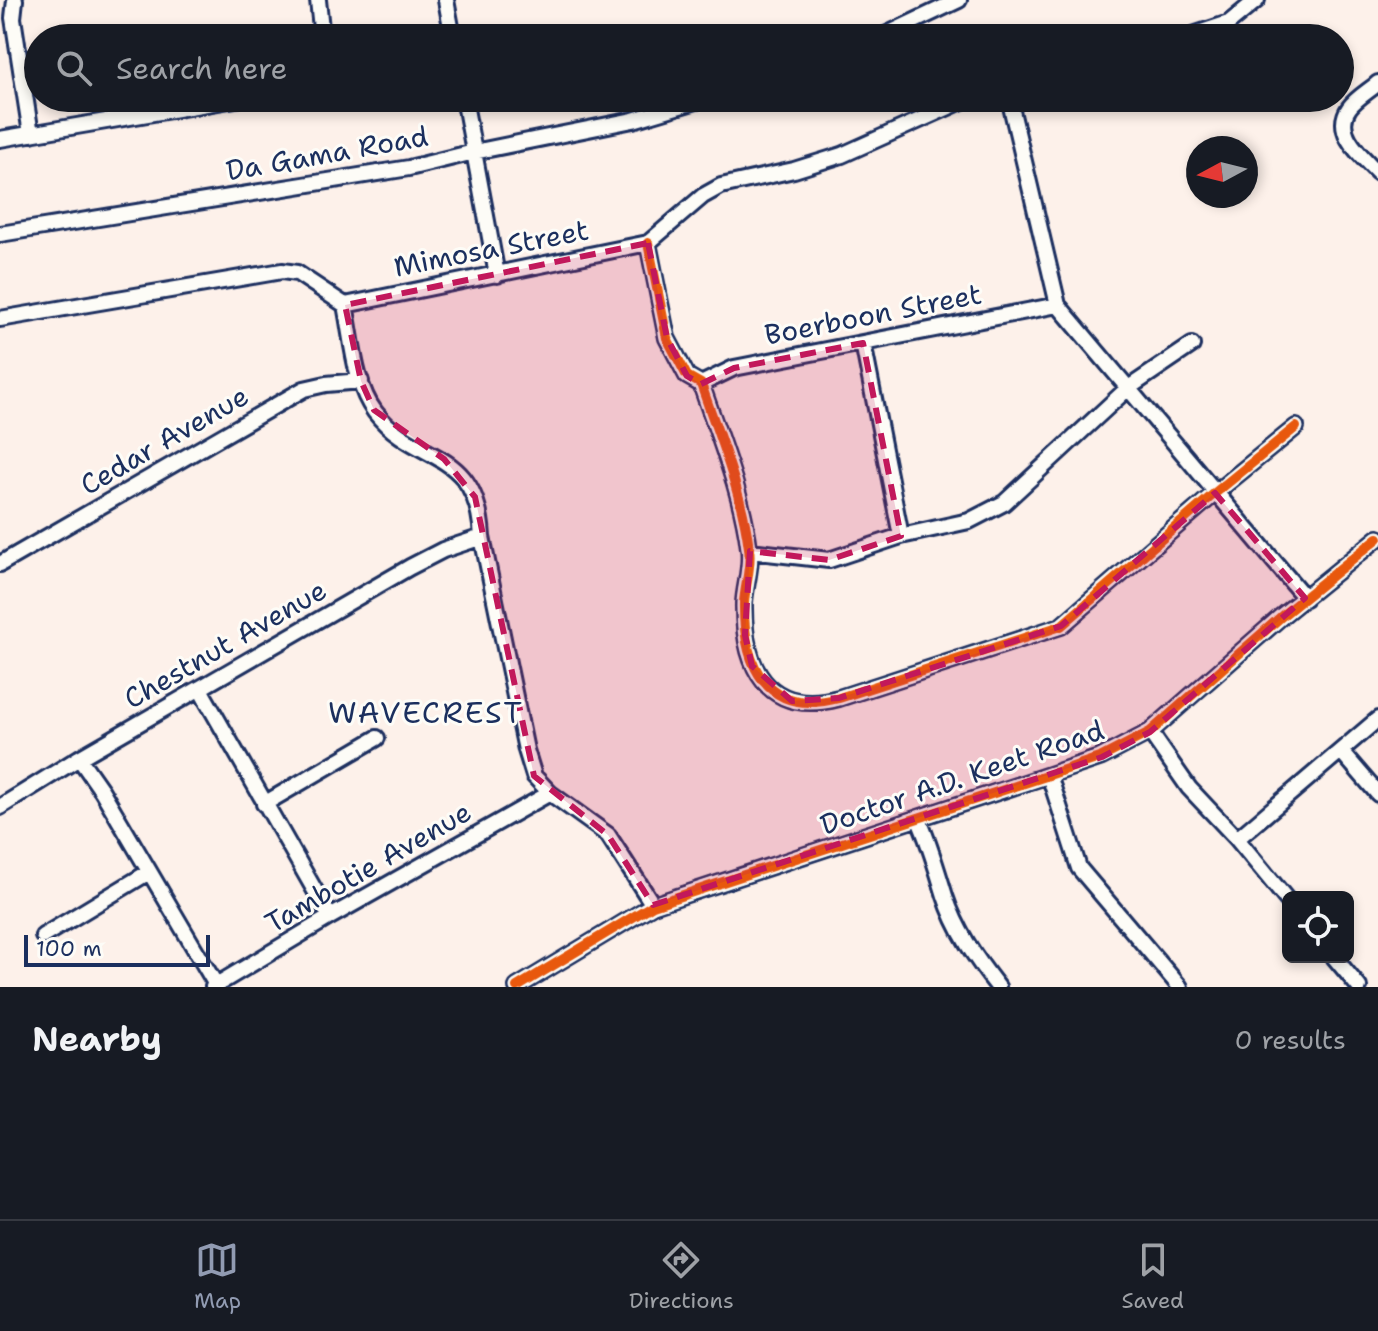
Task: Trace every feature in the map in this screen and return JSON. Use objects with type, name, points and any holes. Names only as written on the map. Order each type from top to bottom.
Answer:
[{"type":"street","points":[[15,0],[13,18],[24,89]]},
{"type":"street","points":[[318,0],[321,24]]},
{"type":"street","points":[[446,0],[450,24]]},
{"type":"street","points":[[908,24],[959,0]]},
{"type":"street","points":[[1226,24],[1257,0]]},
{"type":"street","points":[[1354,105],[1378,83]]},
{"type":"street","points":[[28,112],[31,134]]},
{"type":"street","points":[[0,139],[160,112]]},
{"type":"street","points":[[467,112],[497,275]]},
{"type":"street","name":"Da Gama Road","points":[[0,234],[409,168],[660,112]]},
{"type":"street","name":"Mimosa Street","points":[[345,305],[648,243],[703,196],[721,186],[794,170],[842,155],[938,112]]},
{"type":"street","points":[[1012,112],[1058,305],[1305,598]]},
{"type":"street","points":[[1348,112],[1344,125],[1351,145],[1378,173]]},
{"type":"street","points":[[648,243],[667,338],[687,376],[701,384],[737,494],[750,551],[745,635],[752,666],[764,683],[792,701],[822,703],[1061,626],[1296,427]]},
{"type":"street","points":[[0,319],[271,272],[297,273],[345,305],[361,381],[374,410],[390,427],[444,459],[463,477],[475,497],[481,514],[482,537],[526,750],[534,776],[550,793],[608,835],[653,905]]},
{"type":"street","name":"Boerboon Street","points":[[701,384],[734,368],[1058,305]]},
{"type":"street","points":[[863,343],[901,536]]},
{"type":"street","points":[[750,551],[829,560],[901,536],[969,521],[1004,503],[1127,389],[1192,345]]},
{"type":"street","name":"Cedar Avenue","points":[[0,564],[304,389],[361,381]]},
{"type":"street","name":"Chestnut Avenue","points":[[0,807],[410,567],[443,550],[482,537]]},
{"type":"street","name":"Doctor A.D. Keet Road","points":[[517,987],[653,905],[919,820],[1102,757],[1150,732],[1378,538]]},
{"type":"street","points":[[200,689],[330,917]]},
{"type":"street","points":[[1237,839],[1378,719]]},
{"type":"street","points":[[1150,732],[1189,788],[1282,894]]},
{"type":"street","points":[[264,804],[377,738]]},
{"type":"street","points":[[1341,751],[1378,794]]},
{"type":"street","points":[[79,758],[102,791],[215,986]]},
{"type":"street","points":[[1049,775],[1079,868],[1180,987]]},
{"type":"street","name":"Tambotie Avenue","points":[[215,986],[550,793]]},
{"type":"street","points":[[919,820],[931,846],[946,899],[973,955],[998,987]]},
{"type":"street","points":[[43,936],[149,872]]},
{"type":"street","points":[[1339,963],[1359,987]]},
{"type":"highlighted area","points":[[648,243],[667,338],[687,376],[701,384],[734,368],[863,343],[901,536],[829,560],[750,551],[745,635],[752,666],[792,701],[839,698],[1061,626],[1215,493],[1305,598],[1150,732],[1102,757],[653,905],[608,835],[534,776],[475,497],[444,459],[374,410],[361,381],[345,305]]},
{"type":"cycle path","points":[[648,243],[667,338],[687,376],[701,384],[741,506],[750,555],[744,603],[745,626],[754,666],[777,693],[793,700],[814,702],[839,698],[1061,626],[1296,427]]},
{"type":"cycle path","points":[[517,987],[653,905],[1102,757],[1150,732],[1283,615],[1378,538]]},
{"type":"district","name":"WAVECREST","points":[[426,713]]}]
